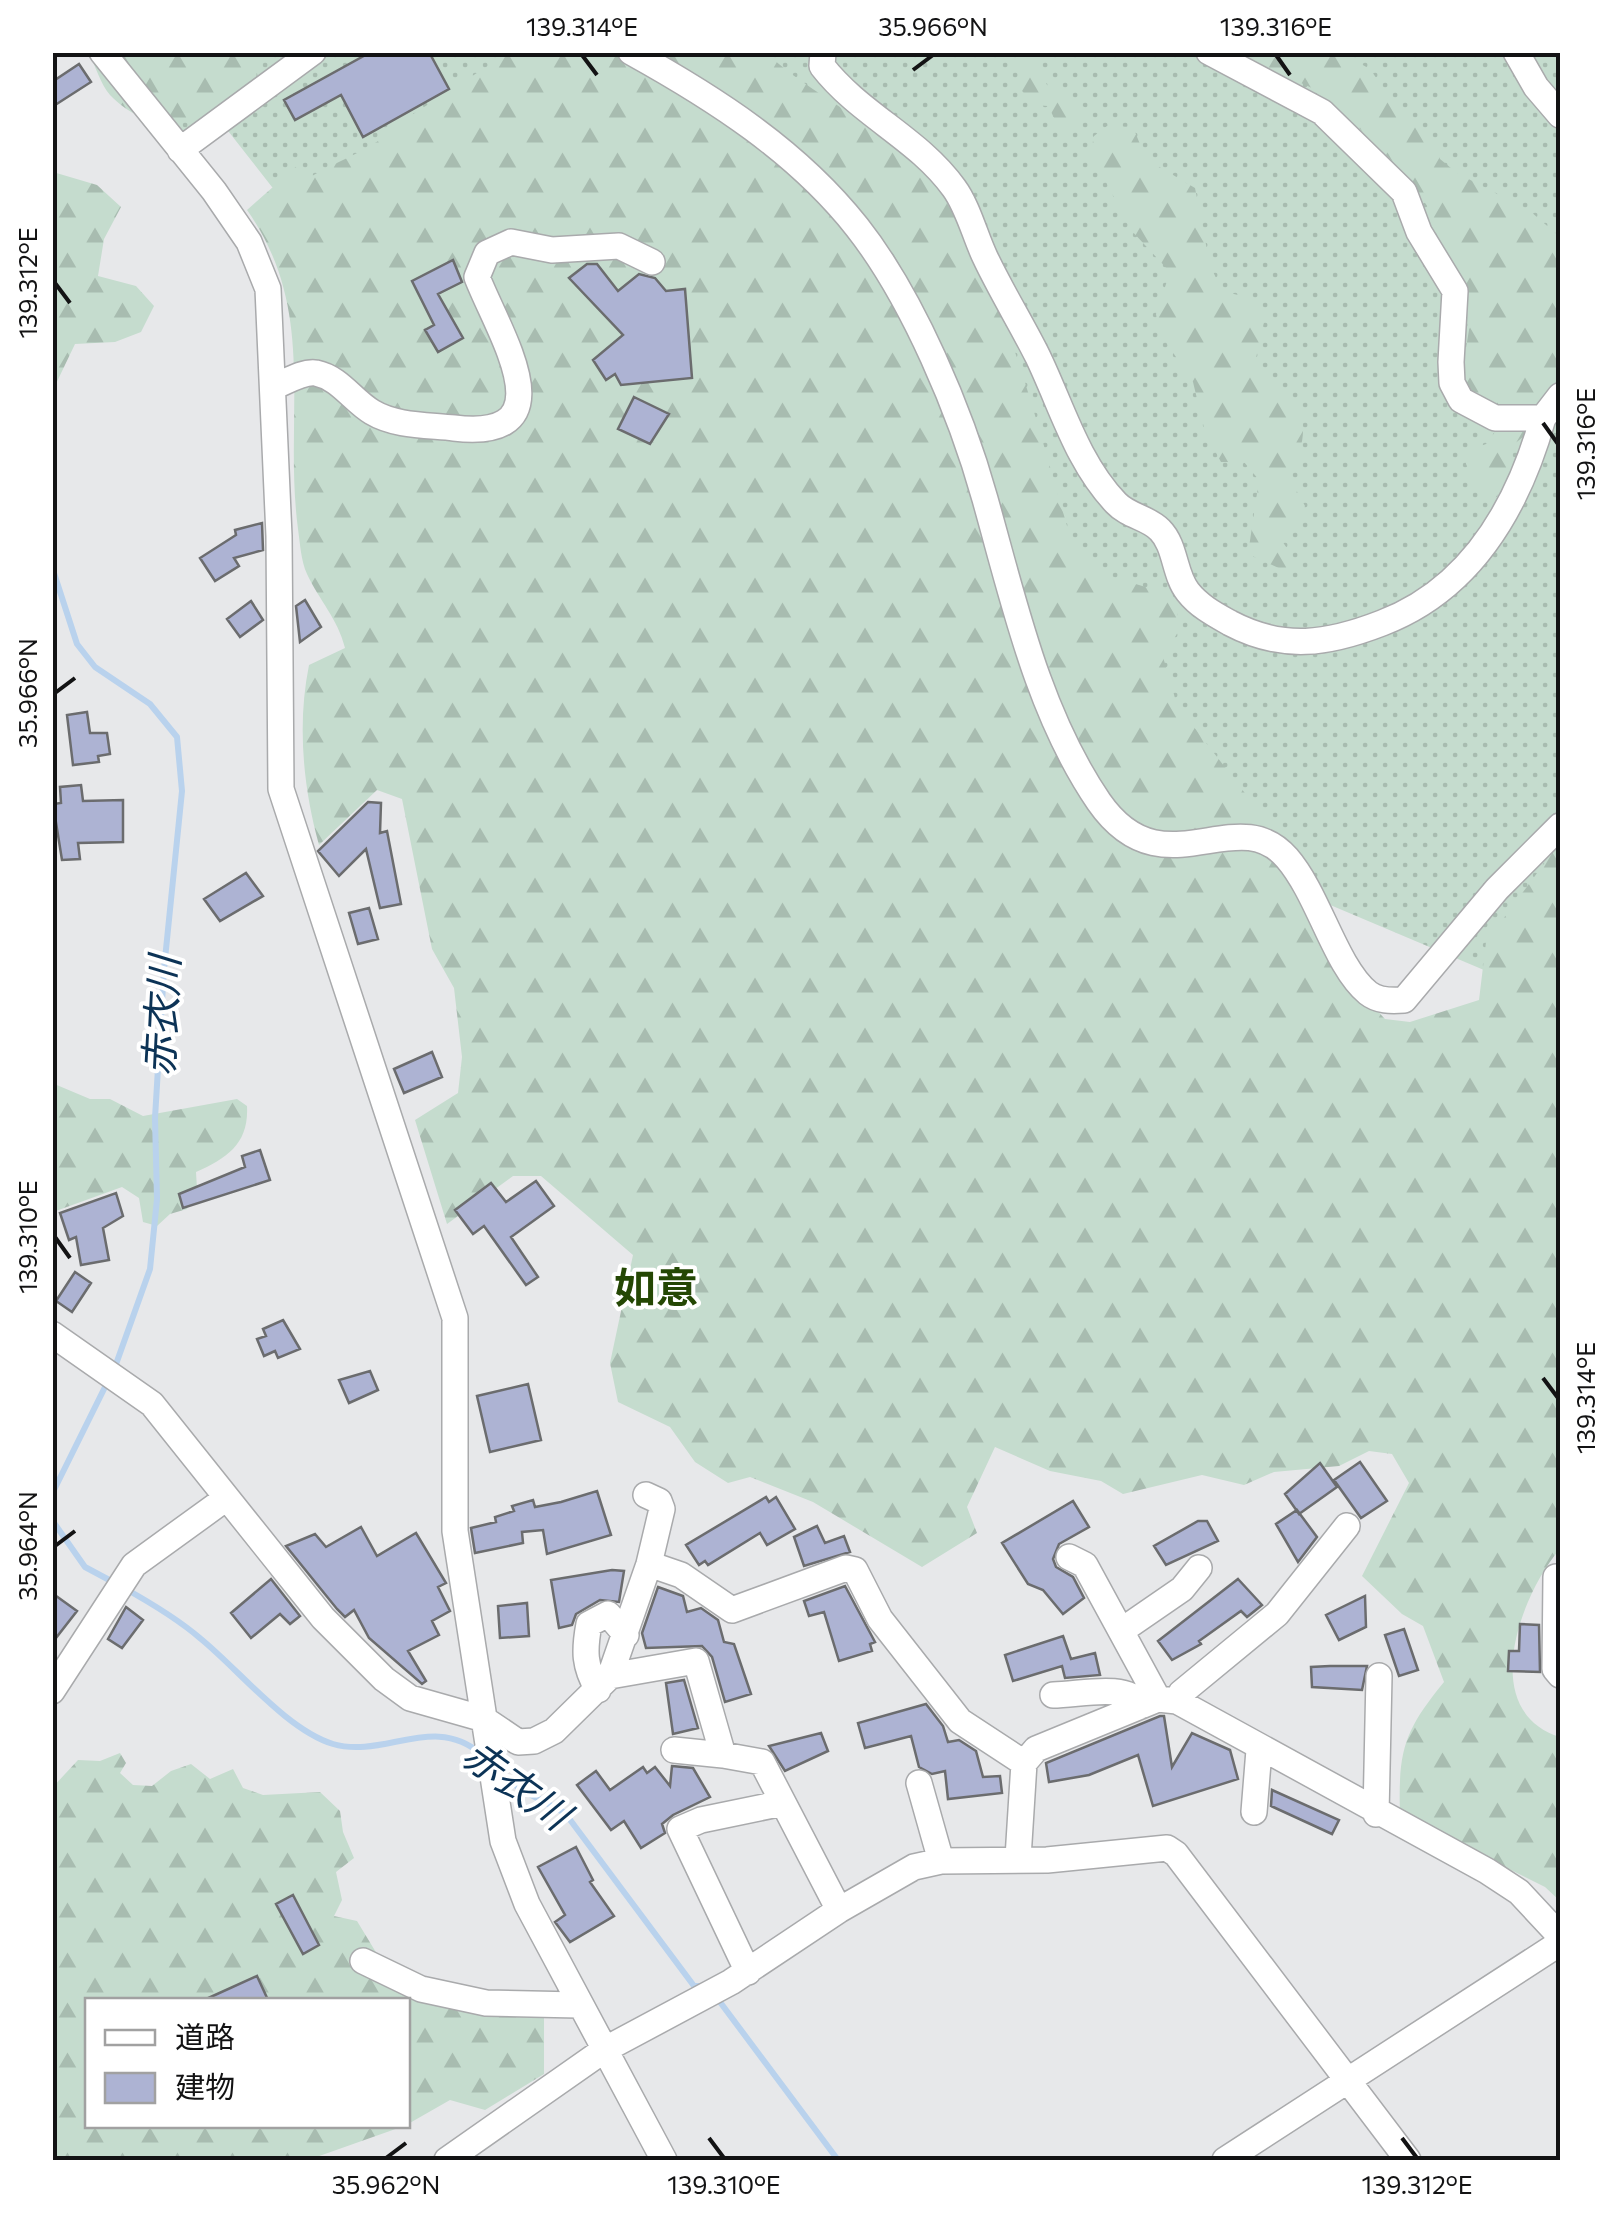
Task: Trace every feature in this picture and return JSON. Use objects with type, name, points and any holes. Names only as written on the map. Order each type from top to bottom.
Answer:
[{"type":"street","points":[[102,52],[249,242],[268,288],[281,790],[455,1318],[455,1531],[503,1841],[526,1904],[664,2160]]},
{"type":"street","points":[[180,150],[312,52]]},
{"type":"street","points":[[632,52],[713,97],[795,163],[856,226],[889,275],[942,385],[980,479],[1032,666],[1100,804],[1135,838],[1170,848],[1237,835],[1269,844],[1302,876],[1349,970],[1369,994],[1388,1001],[1404,1000],[1496,888],[1560,826]]},
{"type":"street","points":[[822,52],[822,66],[842,93],[907,138],[955,189],[1039,360],[1072,439],[1114,501],[1162,532],[1185,589],[1204,608],[1248,632],[1288,644],[1324,642],[1395,618],[1432,598],[1493,537],[1531,458],[1543,418],[1560,396]]},
{"type":"street","points":[[1210,52],[1322,112],[1404,192],[1419,232],[1455,291],[1451,362],[1452,383],[1460,400],[1495,418],[1543,418]]},
{"type":"street","points":[[1516,52],[1536,86],[1560,115]]},
{"type":"street","points":[[273,387],[310,372],[330,377],[373,413],[398,422],[487,432],[502,428],[514,416],[518,394],[511,349],[477,276],[488,252],[511,242],[552,250],[619,246],[652,262]]},
{"type":"street","points":[[52,1334],[152,1404],[323,1618],[384,1679],[422,1704],[484,1719],[518,1742],[534,1740],[573,1716],[604,1683],[626,1635],[662,1509],[659,1501],[646,1495]]},
{"type":"street","points":[[52,1691],[134,1565],[225,1499]]},
{"type":"street","points":[[1018,1858],[1024,1763],[1036,1749],[1181,1693],[1219,1666],[1277,1614],[1346,1526]]},
{"type":"street","points":[[1068,1557],[1085,1565],[1159,1702]]},
{"type":"street","points":[[649,1564],[681,1575],[732,1610],[846,1568],[856,1570],[880,1619],[960,1721],[974,1735],[1024,1763]]},
{"type":"street","points":[[1121,1630],[1182,1589],[1199,1568]]},
{"type":"street","points":[[1560,1577],[1556,1577],[1556,1670],[1560,1675]]},
{"type":"street","points":[[626,1635],[608,1614],[589,1624],[586,1670],[604,1683],[696,1661],[723,1755]]},
{"type":"street","points":[[1376,1814],[1378,1676]]},
{"type":"street","points":[[1053,1695],[1118,1691],[1134,1695],[1159,1702],[1260,1750],[1519,1892],[1560,1940],[1225,2160]]},
{"type":"street","points":[[674,1750],[762,1762],[839,1910]]},
{"type":"street","points":[[1254,1812],[1260,1750]]},
{"type":"street","points":[[919,1783],[941,1861]]},
{"type":"street","points":[[748,1972],[680,1829],[783,1802]]},
{"type":"street","points":[[447,2160],[604,2050],[748,1972],[899,1875],[941,1861],[1047,1860],[1166,1848],[1176,1854],[1408,2160]]},
{"type":"street","points":[[363,1961],[422,1990],[470,2000],[578,2004]]},
{"type":"green space","points":[[89,53],[258,53],[256,82],[204,116],[166,122],[147,119],[110,95]]},
{"type":"green space","points":[[119,53],[617,53],[341,241],[272,187],[214,113],[180,136]]},
{"type":"green space","points":[[508,53],[766,53],[881,135],[917,166],[946,202],[993,292],[1072,542],[1096,572],[1172,595],[1181,627],[1163,657],[1177,705],[1271,827],[1300,874],[1348,979],[1385,1019],[1410,1022],[1479,1000],[1486,942],[1560,842],[1560,1549],[1531,1594],[1514,1650],[1513,1678],[1519,1703],[1535,1723],[1560,1737],[1560,1901],[1545,1887],[1400,1815],[1400,1774],[1406,1742],[1420,1714],[1444,1682],[1423,1626],[1402,1614],[1362,1576],[1409,1483],[1392,1454],[1369,1451],[1339,1466],[1274,1472],[1244,1485],[1202,1475],[1123,1494],[1101,1481],[1050,1471],[995,1447],[967,1507],[977,1533],[922,1567],[813,1502],[750,1477],[728,1483],[695,1462],[670,1427],[618,1402],[610,1363],[633,1255],[541,1176],[513,1176],[447,1224],[415,1120],[458,1093],[462,1057],[454,988],[432,949],[402,799],[377,790],[319,845],[309,801],[303,710],[309,665],[345,648],[302,558],[294,487],[291,326],[269,248],[247,210],[299,164],[312,176],[362,150]]},
{"type":"green space","points":[[662,53],[1560,53],[1560,892],[1491,973],[1158,832]]},
{"type":"green space","points":[[1019,53],[1034,53],[1047,85],[1089,110],[1071,124],[1064,137],[1048,106],[1033,105],[1016,83],[1022,68]]},
{"type":"green space","points":[[1235,53],[1341,53],[1370,69],[1400,112],[1435,145],[1440,159],[1457,173],[1530,211],[1560,237],[1560,417],[1513,445],[1507,459],[1518,463],[1492,503],[1484,501],[1466,464],[1465,452],[1486,444],[1495,432],[1494,421],[1474,399],[1462,372],[1473,306],[1458,269],[1438,240],[1430,210],[1404,173],[1347,116],[1312,88]]},
{"type":"green space","points":[[1107,126],[1133,127],[1146,159],[1195,188],[1210,265],[1222,291],[1246,297],[1264,322],[1254,367],[1294,401],[1303,427],[1302,442],[1289,477],[1305,506],[1297,525],[1278,535],[1299,566],[1283,570],[1248,554],[1259,480],[1244,462],[1221,462],[1205,432],[1193,382],[1159,332],[1156,314],[1170,272],[1131,230],[1106,182],[1089,161],[1094,136]]},
{"type":"green space","points":[[53,172],[97,185],[121,207],[104,239],[98,276],[136,286],[154,306],[141,332],[115,342],[75,344],[53,390]]},
{"type":"green space","points":[[52,1083],[90,1099],[110,1099],[143,1116],[237,1099],[247,1106],[247,1119],[234,1148],[196,1172],[197,1189],[187,1209],[170,1214],[157,1226],[143,1222],[139,1198],[122,1187],[53,1212]]},
{"type":"green space","points":[[120,1753],[126,1763],[120,1773],[133,1785],[152,1786],[171,1771],[191,1764],[210,1779],[233,1769],[243,1788],[263,1795],[320,1792],[340,1811],[343,1832],[354,1858],[336,1872],[342,1900],[334,1916],[357,1921],[400,1992],[544,2016],[544,2074],[485,2110],[450,2100],[410,2123],[410,1998],[85,1998],[85,2128],[398,2128],[308,2160],[53,2160],[52,1788],[78,1760],[100,1761]]},
{"type":"building","points":[[371,52],[429,52],[449,89],[363,137],[341,95],[295,120],[284,100]]},
{"type":"building","points":[[79,64],[91,82],[52,107],[52,82]]},
{"type":"building","points":[[453,260],[462,282],[438,294],[463,338],[438,352],[425,330],[434,325],[412,281]]},
{"type":"building","points":[[587,264],[597,264],[618,291],[639,274],[655,278],[666,291],[685,289],[692,378],[621,385],[615,374],[606,380],[593,360],[623,335],[569,278]]},
{"type":"building","points":[[634,397],[669,414],[650,444],[618,429]]},
{"type":"building","points":[[262,523],[263,550],[234,558],[239,566],[215,581],[200,558],[236,535],[235,530]]},
{"type":"building","points":[[305,600],[321,627],[300,642],[296,606]]},
{"type":"building","points":[[251,601],[263,620],[240,637],[227,619]]},
{"type":"building","points":[[87,712],[90,733],[107,733],[110,754],[98,756],[99,762],[73,765],[67,715]]},
{"type":"building","points":[[81,785],[83,801],[123,800],[123,842],[78,843],[80,859],[62,860],[53,804],[61,803],[60,787]]},
{"type":"building","points":[[368,802],[381,803],[380,833],[387,831],[401,904],[380,908],[366,849],[339,876],[318,851]]},
{"type":"building","points":[[246,873],[263,896],[220,921],[204,899]]},
{"type":"building","points":[[369,908],[378,939],[358,944],[349,913]]},
{"type":"building","points":[[432,1052],[442,1077],[404,1093],[394,1069]]},
{"type":"building","points":[[260,1150],[270,1180],[183,1208],[179,1194],[245,1167],[242,1156]]},
{"type":"building","points":[[536,1181],[554,1206],[511,1237],[538,1277],[526,1285],[484,1226],[473,1234],[455,1210],[491,1183],[506,1202]]},
{"type":"building","points":[[116,1193],[123,1216],[103,1228],[109,1260],[81,1265],[76,1237],[69,1240],[60,1213]]},
{"type":"building","points":[[75,1272],[91,1283],[72,1312],[56,1301]]},
{"type":"building","points":[[283,1320],[300,1349],[278,1358],[275,1351],[264,1356],[257,1339],[266,1336],[263,1329]]},
{"type":"building","points":[[370,1371],[378,1390],[349,1403],[339,1380]]},
{"type":"building","points":[[528,1384],[541,1440],[490,1452],[477,1396]]},
{"type":"building","points":[[1360,1462],[1387,1501],[1361,1518],[1334,1480]]},
{"type":"building","points":[[1320,1463],[1337,1487],[1299,1514],[1285,1494]]},
{"type":"building","points":[[597,1491],[611,1535],[547,1554],[543,1530],[522,1532],[523,1543],[475,1553],[471,1528],[496,1522],[495,1517],[514,1511],[512,1506],[533,1500],[535,1507]]},
{"type":"building","points":[[766,1497],[769,1502],[776,1497],[795,1529],[767,1545],[760,1533],[708,1565],[705,1561],[699,1565],[686,1545]]},
{"type":"building","points":[[1073,1501],[1089,1527],[1059,1544],[1053,1559],[1056,1567],[1073,1577],[1084,1598],[1063,1614],[1043,1590],[1028,1584],[1002,1543]]},
{"type":"building","points":[[1297,1510],[1317,1537],[1298,1562],[1276,1524]]},
{"type":"building","points":[[1198,1521],[1207,1521],[1218,1541],[1166,1565],[1154,1546]]},
{"type":"building","points":[[817,1526],[825,1543],[844,1536],[850,1552],[804,1566],[794,1537]]},
{"type":"building","points":[[361,1527],[377,1556],[416,1533],[446,1583],[438,1587],[450,1611],[432,1621],[439,1635],[408,1651],[426,1681],[422,1684],[369,1638],[354,1610],[345,1617],[337,1609],[286,1546],[315,1534],[326,1547]]},
{"type":"building","points":[[624,1571],[619,1602],[600,1600],[576,1614],[572,1625],[559,1628],[551,1580]]},
{"type":"building","points":[[271,1579],[300,1616],[290,1624],[280,1614],[251,1638],[231,1613]]},
{"type":"building","points":[[1238,1579],[1262,1605],[1247,1617],[1241,1611],[1199,1641],[1201,1644],[1172,1660],[1158,1641]]},
{"type":"building","points":[[845,1586],[875,1642],[870,1644],[872,1651],[839,1661],[824,1612],[809,1616],[804,1601]]},
{"type":"building","points":[[658,1587],[683,1596],[687,1612],[701,1608],[718,1620],[724,1642],[734,1644],[751,1694],[725,1702],[712,1657],[702,1646],[646,1648],[642,1633]]},
{"type":"building","points":[[52,1593],[77,1611],[52,1643]]},
{"type":"building","points":[[1365,1596],[1366,1627],[1339,1640],[1326,1615]]},
{"type":"building","points":[[527,1603],[529,1636],[500,1638],[498,1606]]},
{"type":"building","points":[[126,1607],[143,1620],[122,1648],[108,1639]]},
{"type":"building","points":[[1520,1624],[1539,1625],[1540,1672],[1508,1671],[1509,1651],[1519,1651]]},
{"type":"building","points":[[1404,1629],[1418,1670],[1399,1676],[1385,1635]]},
{"type":"building","points":[[1063,1636],[1071,1659],[1095,1653],[1100,1675],[1065,1678],[1062,1666],[1013,1681],[1005,1655]]},
{"type":"building","points":[[1367,1666],[1362,1690],[1312,1687],[1311,1667]]},
{"type":"building","points":[[684,1680],[698,1728],[673,1734],[666,1683]]},
{"type":"building","points":[[926,1704],[943,1726],[948,1742],[959,1740],[976,1751],[983,1777],[1000,1776],[1002,1793],[948,1799],[945,1771],[932,1774],[919,1767],[911,1736],[865,1748],[858,1723]]},
{"type":"building","points":[[1164,1716],[1172,1767],[1192,1733],[1230,1750],[1238,1779],[1153,1806],[1138,1755],[1089,1775],[1049,1782],[1046,1763]]},
{"type":"building","points":[[821,1733],[828,1751],[785,1771],[769,1746]]},
{"type":"building","points":[[672,1766],[693,1768],[710,1797],[673,1815],[662,1824],[665,1833],[641,1848],[624,1821],[611,1830],[577,1785],[596,1771],[610,1790],[643,1767],[647,1773],[655,1767],[670,1786]]},
{"type":"building","points":[[1272,1790],[1339,1820],[1332,1834],[1271,1806]]},
{"type":"building","points":[[576,1847],[593,1880],[590,1882],[614,1916],[570,1942],[555,1922],[565,1915],[538,1867]]},
{"type":"building","points":[[293,1895],[319,1945],[303,1954],[276,1904]]},
{"type":"building","points":[[257,1976],[267,1998],[208,1998]]},
{"type":"waterway","name":"赤衣川","points":[[52,567],[77,644],[95,667],[150,704],[177,737],[182,791],[164,969],[155,1118],[157,1199],[150,1269],[115,1367]]},
{"type":"waterway","name":"赤衣川","points":[[52,1494],[107,1383]]},
{"type":"waterway","name":"赤衣川","points":[[52,1520],[85,1567],[113,1582]]},
{"type":"waterway","name":"赤衣川","points":[[124,1588],[192,1632],[281,1713],[316,1737],[352,1747],[445,1737],[463,1742],[481,1754]]},
{"type":"waterway","name":"赤衣川","points":[[501,1773],[520,1789],[565,1813],[694,1986],[704,1986]]},
{"type":"waterway","name":"赤衣川","points":[[717,1998],[838,2160]]},
{"type":"district","name":"如意","points":[[656,1288]]}]
